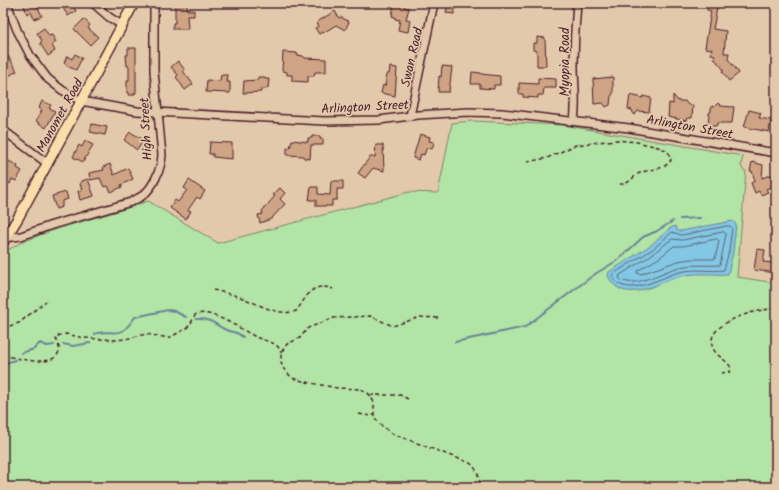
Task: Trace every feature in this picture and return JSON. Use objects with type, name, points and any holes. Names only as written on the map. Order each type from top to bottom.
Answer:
[{"type":"main road","name":"Manomet Road","points":[[4,240],[48,164],[134,3]]},
{"type":"street","name":"Arlington Street","points":[[7,3],[17,30],[30,55],[43,73],[62,90],[82,101],[137,111],[334,121],[379,120],[410,116],[468,112],[502,113],[574,120],[629,128],[776,153]]},
{"type":"street","points":[[93,3],[109,17],[123,26]]},
{"type":"street","name":"High Street","points":[[4,240],[131,202],[142,196],[150,189],[162,164],[154,71],[154,3]]},
{"type":"street","name":"Swan Road","points":[[410,116],[434,3]]},
{"type":"street","name":"Myopia Road","points":[[574,120],[576,106],[574,66],[577,3]]},
{"type":"street","points":[[3,130],[48,164]]},
{"type":"path","points":[[527,162],[548,158],[576,145],[615,140],[653,145],[664,149],[670,155],[671,160],[668,164],[642,172],[626,184],[620,184]]},
{"type":"path","points":[[213,290],[238,296],[278,312],[287,313],[296,311],[304,299],[314,289],[323,286],[333,289]]},
{"type":"path","points":[[3,328],[19,323],[46,301]]},
{"type":"path","points":[[721,373],[730,372],[731,368],[712,347],[712,338],[714,335],[730,321],[744,314],[754,311],[776,309]]},
{"type":"path","points":[[3,355],[28,360],[49,361],[59,352],[56,339],[57,336],[62,334],[70,334],[84,338],[116,340],[146,334],[169,338],[187,328],[195,315],[202,313],[222,319],[256,337],[275,344],[281,353],[283,368],[292,378],[337,388],[361,389],[370,394],[400,395],[408,399]]},
{"type":"path","points":[[281,353],[287,344],[296,341],[308,328],[334,318],[370,316],[393,326],[420,317],[438,318]]},
{"type":"path","points":[[370,394],[374,402],[374,417],[379,423],[393,434],[470,463],[474,466],[478,474],[481,487]]},
{"type":"path","points":[[359,414],[374,415]]},
{"type":"green space","points":[[472,121],[563,125],[743,156],[741,165],[743,170],[746,171],[737,277],[776,283],[776,487],[3,487],[3,253],[40,235],[148,201],[218,243],[409,192],[438,193],[452,123]]},
{"type":"water","points":[[732,221],[736,224],[733,252],[728,274],[688,275],[642,290],[632,291],[623,290],[615,285],[608,276],[609,272],[651,245],[669,229],[675,226],[678,231],[681,231]]},
{"type":"building","points":[[23,3],[36,3],[42,16],[34,19],[31,12],[27,14]]},
{"type":"building","points":[[60,3],[71,3],[76,11],[68,16]]},
{"type":"building","points":[[398,3],[404,4],[404,7],[409,8],[406,19],[410,20],[408,32],[398,30],[400,20],[395,19],[395,17],[392,16],[394,4],[397,5]]},
{"type":"building","points":[[448,3],[456,3],[454,14],[446,13]]},
{"type":"building","points":[[708,3],[718,3],[713,29],[726,31],[724,53],[729,53],[728,59],[739,73],[729,81],[722,71],[724,70],[714,58],[715,55],[711,54],[712,49],[705,48],[711,11],[707,10]]},
{"type":"building","points":[[175,4],[187,4],[187,10],[194,10],[194,16],[187,16],[188,29],[173,29],[173,23],[175,23]]},
{"type":"building","points":[[335,11],[339,18],[341,17],[349,22],[345,30],[336,25],[319,34],[315,28],[319,26],[317,22]]},
{"type":"building","points":[[84,19],[90,25],[88,28],[98,37],[90,45],[74,29]]},
{"type":"building","points":[[44,28],[49,36],[52,35],[56,42],[52,45],[55,51],[48,56],[40,43],[42,41],[37,33]]},
{"type":"building","points":[[537,37],[545,38],[546,66],[537,66],[537,51],[533,50],[533,43],[537,43]]},
{"type":"building","points":[[128,48],[136,48],[136,93],[134,93],[134,95],[128,95],[129,93],[127,93],[129,66],[127,66],[126,55],[128,55]]},
{"type":"building","points":[[283,52],[297,53],[297,55],[305,58],[326,59],[326,72],[315,72],[314,76],[308,76],[308,82],[292,81],[292,75],[287,75],[287,72],[282,71]]},
{"type":"building","points":[[75,54],[82,58],[76,70],[64,63],[67,56],[72,59]]},
{"type":"building","points":[[8,56],[17,71],[7,77],[3,70],[3,59]]},
{"type":"building","points":[[178,61],[185,70],[183,71],[193,84],[185,90],[176,77],[178,75],[171,67]]},
{"type":"building","points":[[442,66],[452,67],[449,92],[438,92],[439,76],[441,77]]},
{"type":"building","points":[[390,67],[397,68],[395,96],[381,93],[383,85],[385,86]]},
{"type":"building","points":[[472,72],[500,76],[500,85],[494,85],[494,89],[480,88],[480,84],[471,84]]},
{"type":"building","points":[[221,75],[228,75],[227,82],[230,82],[230,93],[206,92],[207,80],[220,81]]},
{"type":"building","points":[[258,77],[265,77],[265,79],[269,79],[268,88],[261,89],[261,92],[243,93],[244,81],[258,80]]},
{"type":"building","points":[[613,77],[613,94],[611,96],[610,105],[606,107],[603,103],[594,104],[593,79]]},
{"type":"building","points":[[538,78],[556,79],[556,88],[544,88],[543,95],[538,95],[538,98],[523,97],[523,94],[519,94],[519,83],[538,84]]},
{"type":"building","points":[[630,95],[651,98],[649,112],[638,111],[634,115],[632,110],[628,109]]},
{"type":"building","points":[[673,95],[678,101],[685,101],[688,105],[693,105],[692,118],[687,118],[686,121],[668,117],[669,103],[673,104]]},
{"type":"building","points":[[42,101],[51,105],[49,108],[55,111],[46,128],[36,121],[42,110],[39,108]]},
{"type":"building","points":[[718,103],[721,106],[734,107],[732,123],[717,123],[717,126],[708,126],[709,113],[712,106],[714,107]]},
{"type":"building","points":[[749,110],[761,113],[759,118],[771,120],[769,132],[744,127]]},
{"type":"building","points":[[92,124],[107,127],[105,135],[90,132]]},
{"type":"building","points":[[130,132],[144,140],[137,150],[124,140]]},
{"type":"building","points":[[420,134],[430,137],[429,141],[434,142],[432,149],[427,147],[424,155],[421,154],[419,160],[413,158]]},
{"type":"building","points":[[312,136],[320,136],[320,139],[323,139],[323,145],[311,145],[310,159],[304,158],[304,156],[287,155],[287,148],[290,148],[292,140],[308,142],[308,138],[312,138]]},
{"type":"building","points":[[85,141],[93,145],[83,162],[73,157],[79,145],[82,147]]},
{"type":"building","points":[[210,142],[232,143],[232,159],[213,157],[213,154],[209,154]]},
{"type":"building","points":[[376,145],[383,145],[384,171],[373,168],[365,178],[358,173],[370,157],[375,157]]},
{"type":"building","points":[[7,160],[18,166],[17,168],[22,171],[16,181],[12,179],[10,184],[3,180],[3,168]]},
{"type":"building","points":[[752,162],[763,165],[762,178],[771,175],[776,185],[766,189],[768,192],[761,195],[759,191],[755,193],[751,183],[755,181],[752,171],[750,171]]},
{"type":"building","points":[[110,164],[114,175],[128,168],[133,179],[121,185],[122,187],[111,192],[108,186],[104,187],[100,178],[90,180],[89,173],[104,170],[103,167]]},
{"type":"building","points":[[88,179],[94,196],[80,200],[78,191],[82,190],[80,184],[82,181]]},
{"type":"building","points":[[189,180],[205,191],[200,199],[197,197],[188,210],[191,211],[186,219],[170,208],[175,200],[178,202],[187,190],[184,188]]},
{"type":"building","points":[[331,181],[343,181],[343,189],[337,189],[337,200],[332,200],[332,206],[316,206],[316,200],[309,200],[311,187],[318,187],[318,194],[330,195]]},
{"type":"building","points":[[280,188],[285,193],[280,199],[285,204],[271,219],[260,223],[258,215],[263,214],[262,211]]},
{"type":"building","points":[[66,192],[68,199],[62,201],[62,207],[56,209],[52,196]]},
{"type":"building","points":[[757,249],[765,250],[763,262],[776,263],[776,273],[754,270]]},
{"type":"waterway","points":[[680,219],[700,218]]},
{"type":"waterway","points":[[770,219],[776,220]]},
{"type":"waterway","points":[[455,342],[525,327],[595,274],[618,260],[643,237],[657,231],[673,221]]},
{"type":"waterway","points":[[95,334],[102,332],[121,332],[135,317],[168,310],[174,311],[186,317]]},
{"type":"waterway","points":[[196,319],[212,322],[226,330],[236,332],[243,337]]},
{"type":"waterway","points":[[21,353],[34,349],[40,343],[47,346],[54,345]]},
{"type":"waterway","points":[[63,344],[73,346],[90,343]]},
{"type":"waterway","points":[[3,364],[15,360]]}]
